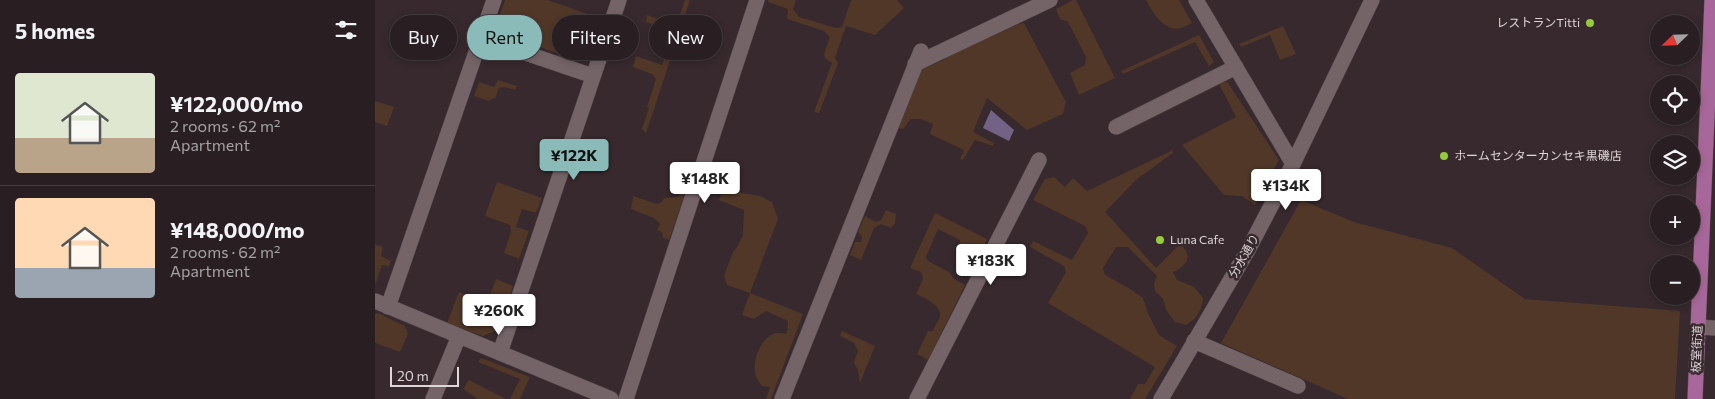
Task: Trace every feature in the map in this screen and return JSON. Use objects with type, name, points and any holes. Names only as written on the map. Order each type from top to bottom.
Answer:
[{"type":"main road","name":"板室街道","points":[[1695,399],[1712,0]]},
{"type":"street","points":[[489,15],[494,0]]},
{"type":"street","points":[[500,353],[619,0]]},
{"type":"street","points":[[627,399],[757,0]]},
{"type":"street","points":[[782,399],[918,57],[1050,0]]},
{"type":"street","points":[[1197,0],[1293,164]]},
{"type":"street","name":"分水通り","points":[[1161,399],[1248,250],[1293,164],[1372,0]]},
{"type":"street","points":[[542,59],[593,76]]},
{"type":"street","points":[[473,60],[381,304],[611,399]]},
{"type":"street","points":[[1116,127],[1236,67]]},
{"type":"street","points":[[917,399],[1039,160]]},
{"type":"street","points":[[1698,327],[1715,328]]},
{"type":"street","points":[[433,399],[459,336]]},
{"type":"street","points":[[1194,341],[1298,386]]},
{"type":"shaded area","points":[[505,0],[548,0],[590,15],[552,15],[552,51],[542,48],[542,15],[500,15]]},
{"type":"shaded area","points":[[685,0],[690,0],[685,15],[680,15]]},
{"type":"shaded area","points":[[768,0],[796,0],[793,9],[799,17],[836,28],[842,27],[851,0],[897,0],[904,8],[875,35],[846,26],[835,58],[838,63],[819,113],[814,112],[832,63],[825,58],[824,54],[830,37],[824,31],[787,19],[788,9],[768,2]]},
{"type":"shaded area","points":[[1076,0],[1115,78],[1079,95],[1070,73],[1085,65],[1086,57],[1068,22],[1060,19],[1056,9]]},
{"type":"shaded area","points":[[1146,0],[1179,0],[1192,23],[1175,29],[1164,25]]},
{"type":"shaded area","points":[[647,15],[649,16],[649,23],[646,22]]},
{"type":"shaded area","points":[[1024,23],[1066,102],[1063,114],[1027,130],[987,98],[973,132],[994,143],[993,146],[975,140],[963,160],[960,159],[964,150],[930,134],[933,124],[920,119],[911,119],[903,129],[897,128],[920,70],[944,60],[952,53]]},
{"type":"shaded area","points":[[1283,26],[1296,54],[1280,60],[1270,35],[1241,47],[1239,44]]},
{"type":"shaded area","points":[[1199,35],[1214,62],[1209,66],[1195,42],[1123,74],[1121,71]]},
{"type":"shaded area","points":[[639,57],[662,65],[664,60],[670,60],[646,133],[642,129],[656,79],[652,74],[633,67],[635,60],[639,60]]},
{"type":"shaded area","points":[[498,80],[517,86],[515,90],[504,87],[499,88],[495,99],[493,98],[489,101],[474,96],[479,82],[494,87]]},
{"type":"shaded area","points":[[1221,80],[1228,83],[1279,160],[1255,205],[1242,196],[1224,195],[1182,145],[1236,117],[1218,82]]},
{"type":"shaded area","points":[[375,101],[394,107],[387,126],[375,122]]},
{"type":"shaded area","points":[[991,110],[1014,130],[1009,141],[983,128]]},
{"type":"shaded area","points":[[1173,150],[1173,153],[1137,179],[1105,212],[1156,268],[1180,244],[1187,252],[1187,260],[1182,267],[1173,272],[1177,280],[1194,287],[1203,298],[1200,310],[1193,320],[1186,325],[1175,322],[1166,310],[1163,299],[1155,291],[1154,284],[1157,276],[1128,247],[1116,247],[1103,268],[1105,275],[1143,298],[1159,335],[1177,346],[1145,399],[1130,399],[1138,384],[1145,384],[1155,367],[1048,303],[1066,272],[1064,266],[1030,247],[1033,241],[1072,260],[1088,233],[1085,226],[1033,200],[1045,179],[1054,177],[1065,187],[1073,178],[1087,191]]},
{"type":"shaded area","points":[[687,175],[691,176],[669,240],[663,238],[662,232],[657,230],[660,224],[654,218],[631,209],[633,196],[657,204],[662,202],[664,198],[678,197]]},
{"type":"shaded area","points":[[497,182],[542,198],[536,213],[522,209],[516,227],[529,231],[519,259],[504,253],[511,231],[510,225],[485,216]]},
{"type":"shaded area","points":[[725,190],[760,196],[772,202],[778,219],[750,293],[727,285],[724,276],[733,252],[743,235],[744,210],[719,200],[722,192]]},
{"type":"shaded area","points":[[1301,200],[1354,222],[1452,248],[1525,299],[1680,311],[1675,399],[1348,399],[1221,343]]},
{"type":"shaded area","points":[[886,210],[896,214],[895,223],[891,228],[881,224],[874,228],[861,260],[850,255],[855,242],[861,242],[862,237],[858,232],[865,216],[876,222],[881,220]]},
{"type":"shaded area","points":[[935,213],[987,239],[972,270],[961,264],[960,240],[938,229],[926,257],[928,261],[949,272],[954,279],[965,285],[928,360],[917,354],[928,331],[933,331],[940,312],[931,302],[916,294],[923,279],[921,272],[910,268]]},
{"type":"shaded area","points":[[375,244],[383,247],[381,256],[391,261],[389,266],[382,265],[375,285]]},
{"type":"shaded area","points":[[496,279],[513,286],[497,330],[483,336],[447,323],[459,292],[487,303]]},
{"type":"shaded area","points":[[750,293],[803,314],[771,399],[766,399],[770,387],[762,386],[755,374],[756,359],[761,345],[766,339],[777,333],[787,334],[788,321],[766,311],[754,319],[742,315]]},
{"type":"shaded area","points":[[378,313],[405,326],[408,334],[400,352],[375,343],[375,314]]},
{"type":"shaded area","points":[[842,331],[875,346],[860,383],[854,362],[858,351],[854,343],[840,336]]},
{"type":"shaded area","points":[[481,358],[530,377],[520,399],[510,399],[520,379],[478,362]]},
{"type":"shaded area","points":[[469,380],[506,399],[478,399],[463,389]]},
{"type":"place","name":"レストランTitti","points":[[1590,23]]},
{"type":"place","name":"ホームセンターカンセキ黒磯店","points":[[1444,156]]},
{"type":"place","name":"Luna Cafe","points":[[1160,240]]}]
